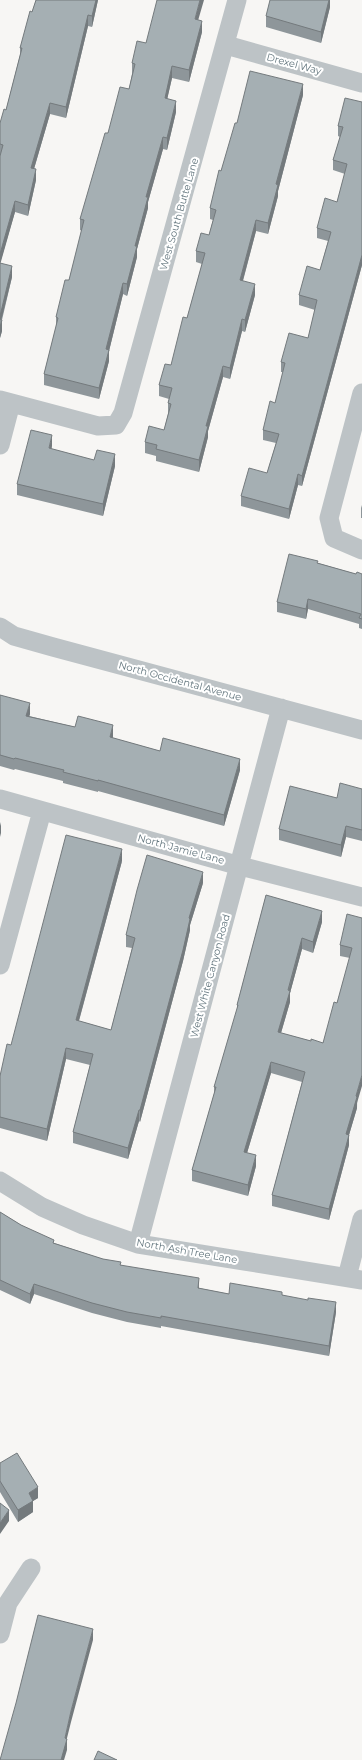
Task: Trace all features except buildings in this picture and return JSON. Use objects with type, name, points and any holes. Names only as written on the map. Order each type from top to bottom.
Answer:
[{"type":"street","name":"West South Butte Lane","points":[[6,401],[98,426],[116,426],[123,413],[226,45],[237,0]]},
{"type":"street","name":"Drexel Way","points":[[226,45],[362,83]]},
{"type":"street","points":[[362,393],[329,518],[334,538],[362,550]]},
{"type":"street","points":[[0,445],[6,401]]},
{"type":"street","name":"North Occidental Avenue","points":[[0,627],[14,636],[362,730]]},
{"type":"street","name":"West White Canyon Road","points":[[138,1244],[281,708]]},
{"type":"street","name":"North Jamie Lane","points":[[0,800],[240,866],[362,897]]},
{"type":"street","points":[[0,965],[42,811]]},
{"type":"street","name":"North Ash Tree Lane","points":[[0,1181],[42,1207],[83,1225],[138,1244],[354,1278]]},
{"type":"street","points":[[354,1278],[362,1219]]},
{"type":"street","points":[[0,1634],[8,1603],[31,1568]]}]
